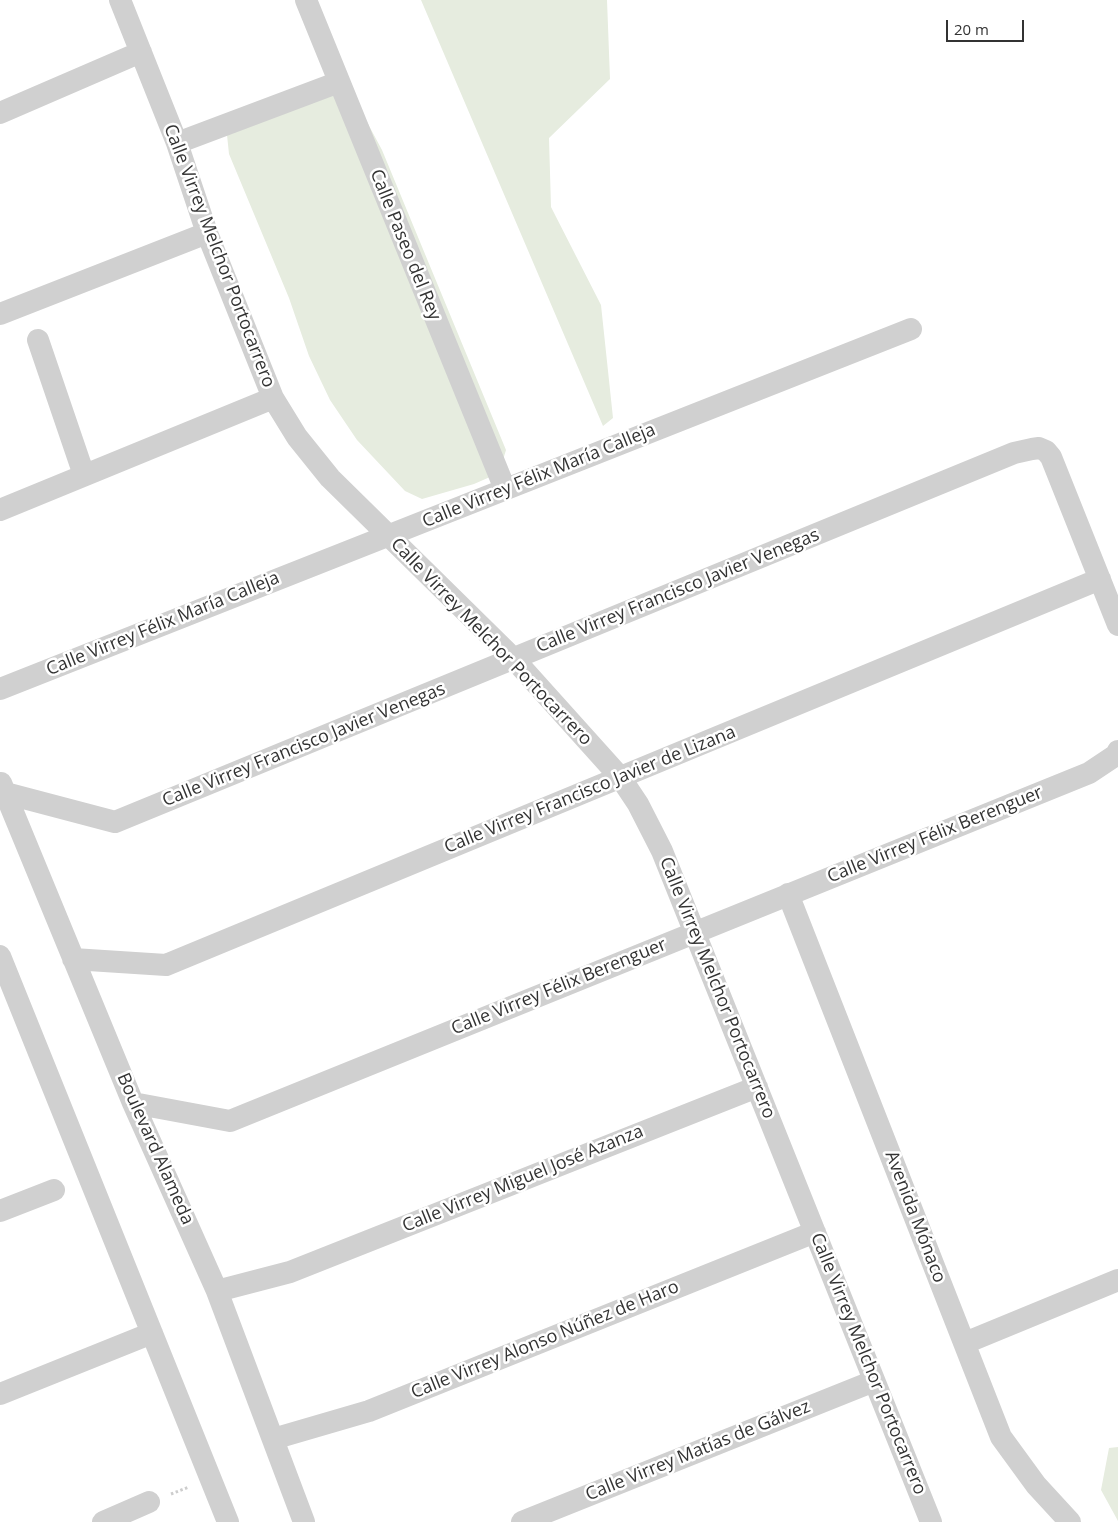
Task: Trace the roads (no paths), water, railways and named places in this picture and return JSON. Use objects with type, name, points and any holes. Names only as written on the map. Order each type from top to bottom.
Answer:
[{"type":"street","name":"Calle Virrey Melchor Portocarrero","points":[[120,0],[177,143],[207,233],[273,398],[296,436],[330,478],[513,658],[620,777],[638,804],[662,851],[931,1522]]},
{"type":"street","name":"Calle Paseo del Rey","points":[[306,0],[505,489]]},
{"type":"street","points":[[0,113],[141,52]]},
{"type":"street","points":[[177,143],[339,82]]},
{"type":"street","points":[[0,314],[207,233]]},
{"type":"street","name":"Calle Virrey Félix María Calleja","points":[[0,688],[911,329]]},
{"type":"street","points":[[38,340],[84,475]]},
{"type":"street","points":[[0,510],[273,398]]},
{"type":"street","name":"Calle Virrey Francisco Javier Venegas","points":[[3,786],[115,822],[1014,453],[1039,448],[1051,458],[1100,579]]},
{"type":"street","points":[[1100,579],[1118,625]]},
{"type":"street","name":"Calle Virrey Francisco Javier de Lizana","points":[[73,959],[166,965],[1100,579]]},
{"type":"street","name":"Calle Virrey Félix Berenguer","points":[[134,1103],[230,1121],[1089,773],[1117,753]]},
{"type":"street","name":"Boulevard Alameda","points":[[3,786],[134,1103],[217,1291],[304,1522]]},
{"type":"street","name":"Avenida Mónaco","points":[[788,894],[1001,1437],[1036,1485],[1070,1522]]},
{"type":"street","points":[[0,956],[228,1522]]},
{"type":"street","name":"Calle Virrey Miguel José Azanza","points":[[217,1291],[290,1272],[757,1087]]},
{"type":"street","points":[[0,1211],[54,1190]]},
{"type":"street","name":"Calle Virrey Alonso Núñez de Haro","points":[[273,1439],[370,1411],[815,1232]]},
{"type":"street","points":[[965,1343],[1118,1280]]},
{"type":"street","points":[[0,1394],[152,1333]]},
{"type":"street","name":"Calle Virrey Matías de Gálvez","points":[[522,1522],[874,1381]]},
{"type":"street","points":[[103,1522],[149,1502]]}]
